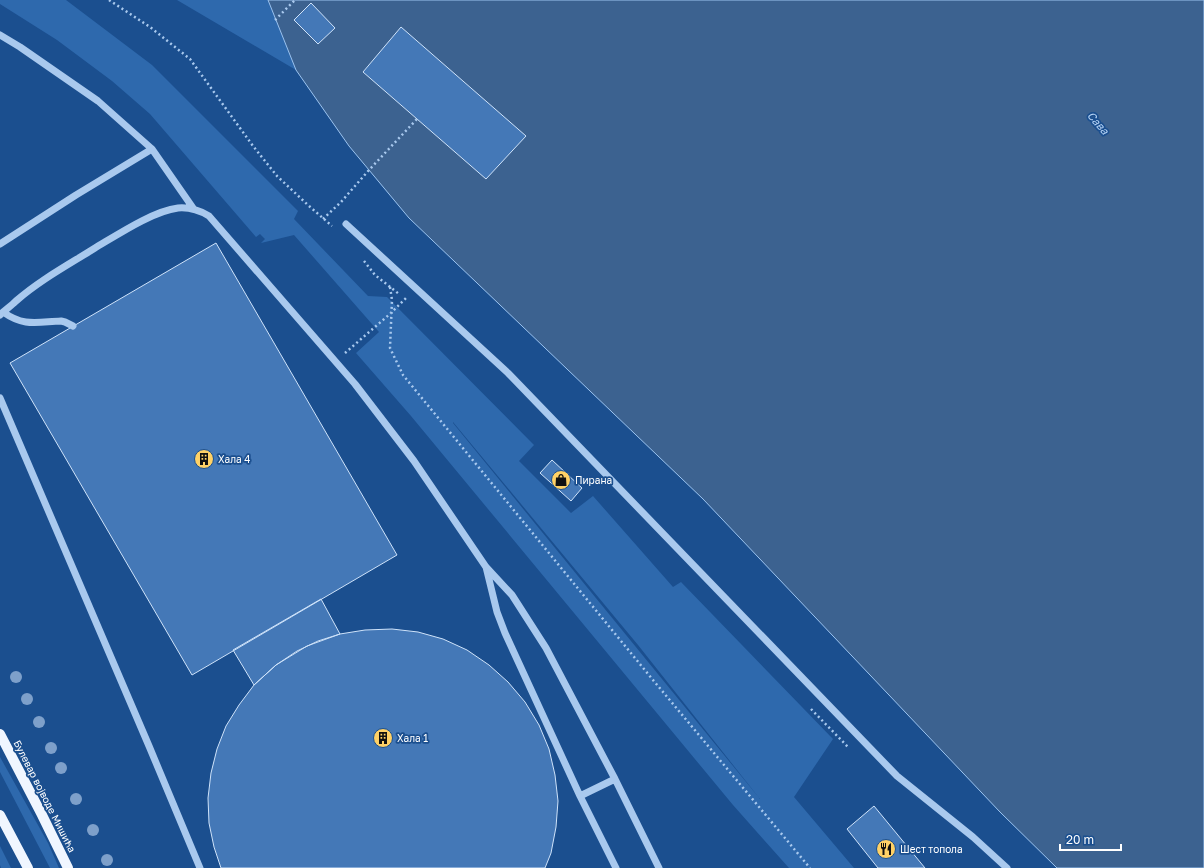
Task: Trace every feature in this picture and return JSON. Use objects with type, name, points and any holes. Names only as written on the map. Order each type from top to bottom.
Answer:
[{"type":"main road","name":"Булевар војводе Мишића","points":[[0,734],[68,868]]},
{"type":"main road","points":[[0,815],[28,868]]},
{"type":"street","points":[[0,35],[20,47],[98,101],[152,149],[193,208]]},
{"type":"street","points":[[0,244],[76,195],[152,149]]},
{"type":"street","points":[[73,326],[61,321],[26,323],[1,314],[30,289],[52,274],[138,223],[162,212],[177,208],[193,208],[209,216],[355,384],[414,461],[486,567],[512,594],[546,648],[615,779],[659,868]]},
{"type":"street","points":[[346,224],[508,373],[897,776],[973,837],[1007,868]]},
{"type":"street","points":[[0,398],[200,868]]},
{"type":"street","points":[[486,567],[497,612],[505,634],[580,796],[616,868]]},
{"type":"street","points":[[580,796],[615,779]]},
{"type":"path","points":[[275,20],[295,0]]},
{"type":"path","points":[[324,219],[417,119]]},
{"type":"path","points":[[390,287],[392,300],[390,348],[403,375],[643,668],[810,868]]},
{"type":"path","points":[[336,362],[416,289]]},
{"type":"shaded area","points":[[0,0],[66,0],[152,65],[298,211],[294,219],[368,296],[387,297],[534,445],[519,461],[571,513],[593,496],[673,587],[681,582],[833,739],[794,797],[854,868],[789,868],[733,805],[411,416],[356,353],[379,332],[294,235],[261,243],[265,239],[260,234],[256,237],[150,114],[112,81],[57,40],[0,4]],"holes":[[[453,422],[638,645],[760,799]]]},
{"type":"shaded area","points":[[177,0],[268,0],[296,70]]},
{"type":"shaded area","points":[[0,757],[48,843],[59,868],[50,868],[0,772]]},
{"type":"shaded area","points":[[0,846],[11,868],[1,868]]},
{"type":"water","name":"Сава","points":[[268,0],[1204,0],[1204,868],[1057,868],[1000,812],[703,499],[409,218],[349,146],[296,70]]},
{"type":"building","points":[[311,3],[335,28],[318,44],[294,20]]},
{"type":"building","points":[[401,27],[526,136],[486,179],[363,72]]},
{"type":"building","name":"Хала 4","points":[[216,243],[397,555],[192,675],[10,363]]},
{"type":"building","name":"Пирана","points":[[552,460],[582,488],[571,501],[540,473]]},
{"type":"building","points":[[321,599],[340,634],[318,641],[297,651],[276,665],[254,685],[233,650]]},
{"type":"building","name":"Хала 1","points":[[392,629],[418,632],[443,639],[467,650],[489,665],[508,682],[525,702],[539,725],[549,749],[555,775],[558,801],[556,827],[551,853],[545,868],[221,868],[214,847],[209,823],[208,798],[211,773],[217,749],[226,726],[239,705],[254,685],[276,665],[307,646],[340,634],[365,630]]},
{"type":"building","name":"Шест топола","points":[[874,806],[925,868],[878,868],[847,829]]},
{"type":"place","name":"Хала 4","points":[[204,459]]},
{"type":"place","name":"Пирана","points":[[561,480]]},
{"type":"place","name":"Хала 1","points":[[383,738]]},
{"type":"place","name":"Шест топола","points":[[886,849]]}]
